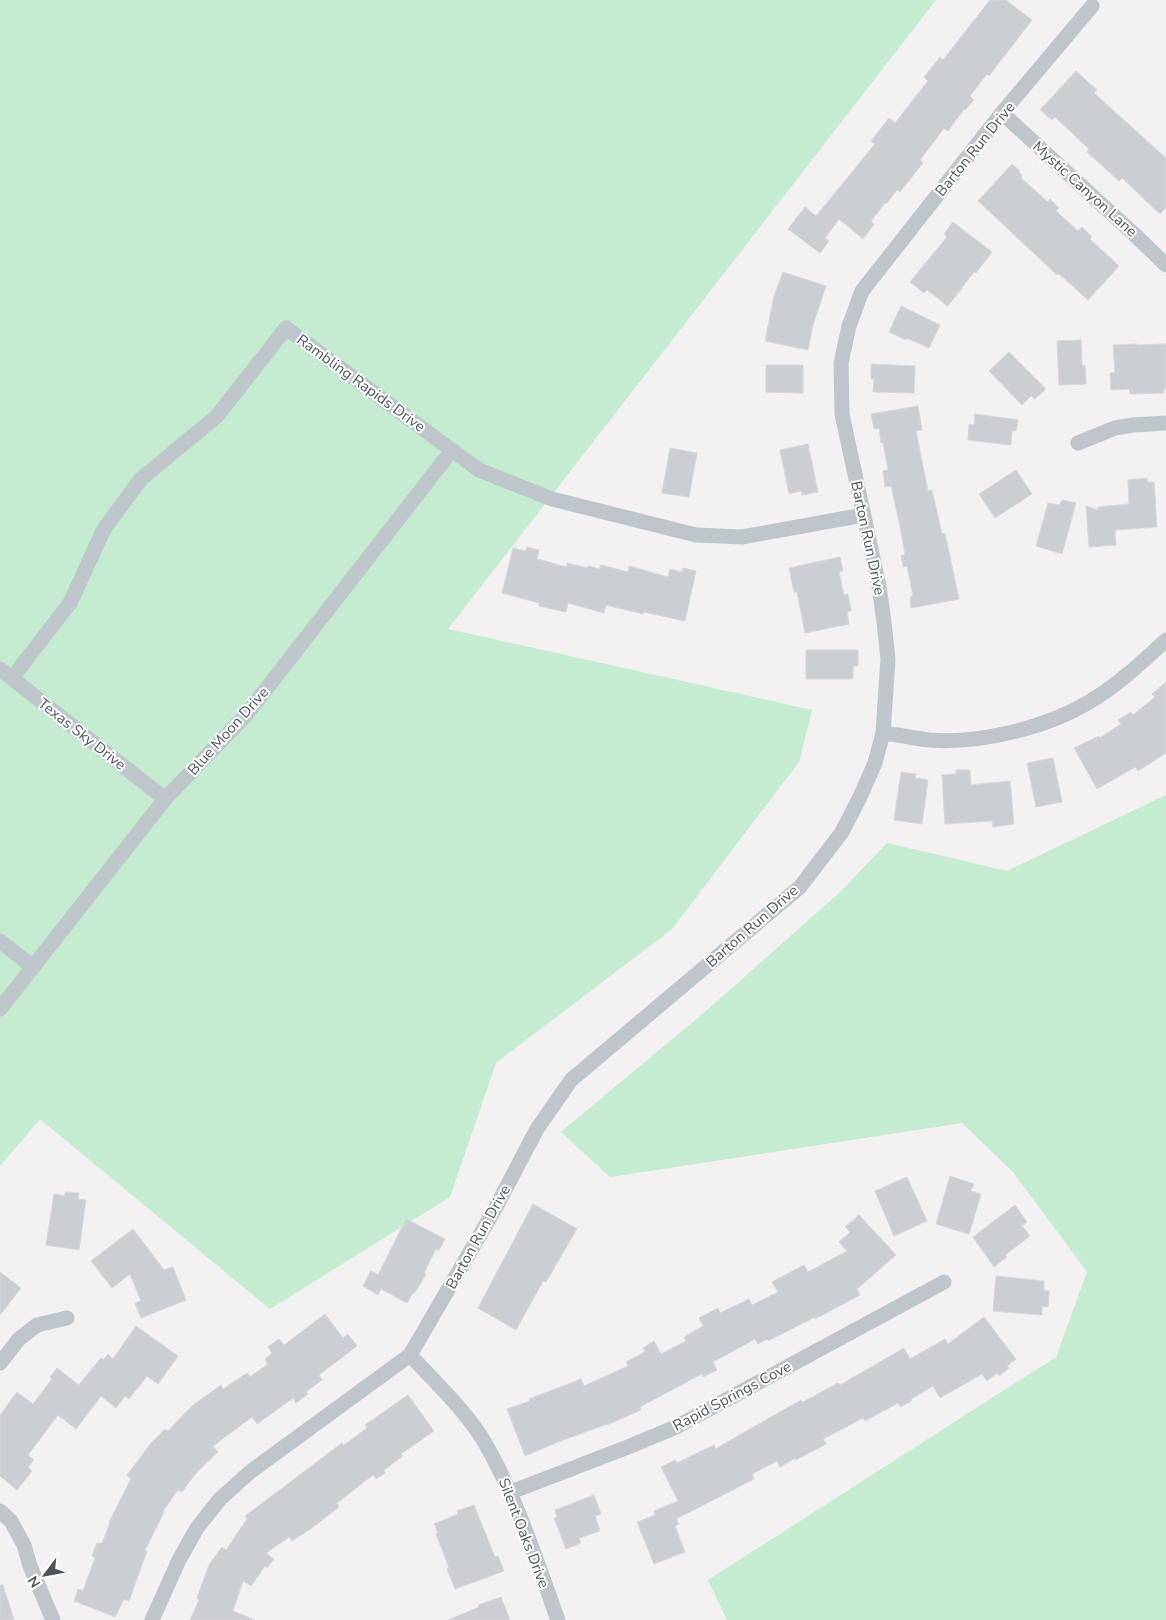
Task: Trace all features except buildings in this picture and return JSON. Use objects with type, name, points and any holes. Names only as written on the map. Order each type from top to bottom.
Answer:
[{"type":"street","name":"Barton Run Drive","points":[[152,1620],[179,1560],[197,1528],[220,1500],[250,1472],[410,1355],[495,1209],[537,1129],[571,1080],[800,886],[842,832],[875,763],[884,733],[888,659],[879,586],[842,414],[841,363],[849,326],[862,291],[1002,113],[1092,6]]},
{"type":"street","name":"Mystic Canyon Lane","points":[[1002,113],[1135,235],[1166,266]]},
{"type":"street","name":"Rambling Rapids Drive","points":[[6,674],[70,603],[104,529],[141,479],[216,416],[286,328],[479,470],[552,499],[696,536],[742,537],[863,515]]},
{"type":"street","points":[[1078,443],[1115,428],[1166,423]]},
{"type":"street","name":"Blue Moon Drive","points":[[0,1009],[165,799],[246,715],[452,450]]},
{"type":"street","points":[[884,733],[930,740],[969,739],[1023,728],[1056,717],[1089,702],[1135,669],[1166,640]]},
{"type":"street","name":"Texas Sky Drive","points":[[6,674],[165,799]]},
{"type":"street","points":[[0,941],[33,967]]},
{"type":"street","name":"Rapid Springs Cove","points":[[511,1492],[676,1427],[944,1282]]},
{"type":"street","points":[[0,1363],[19,1340],[37,1325],[67,1318]]},
{"type":"street","name":"Silent Oaks Drive","points":[[410,1355],[458,1407],[484,1441],[511,1492],[558,1620]]},
{"type":"street","points":[[0,1511],[11,1521],[24,1545],[30,1566],[53,1620]]},
{"type":"green space","points":[[0,0],[936,0],[448,629],[812,710],[799,762],[672,929],[496,1063],[450,1197],[270,1309],[40,1119],[0,1166]]},
{"type":"green space","points":[[1166,795],[1166,1620],[727,1620],[708,1580],[1056,1357],[1087,1272],[1013,1172],[962,1123],[610,1177],[561,1132],[706,1011],[839,893],[887,843],[1007,871]]}]
